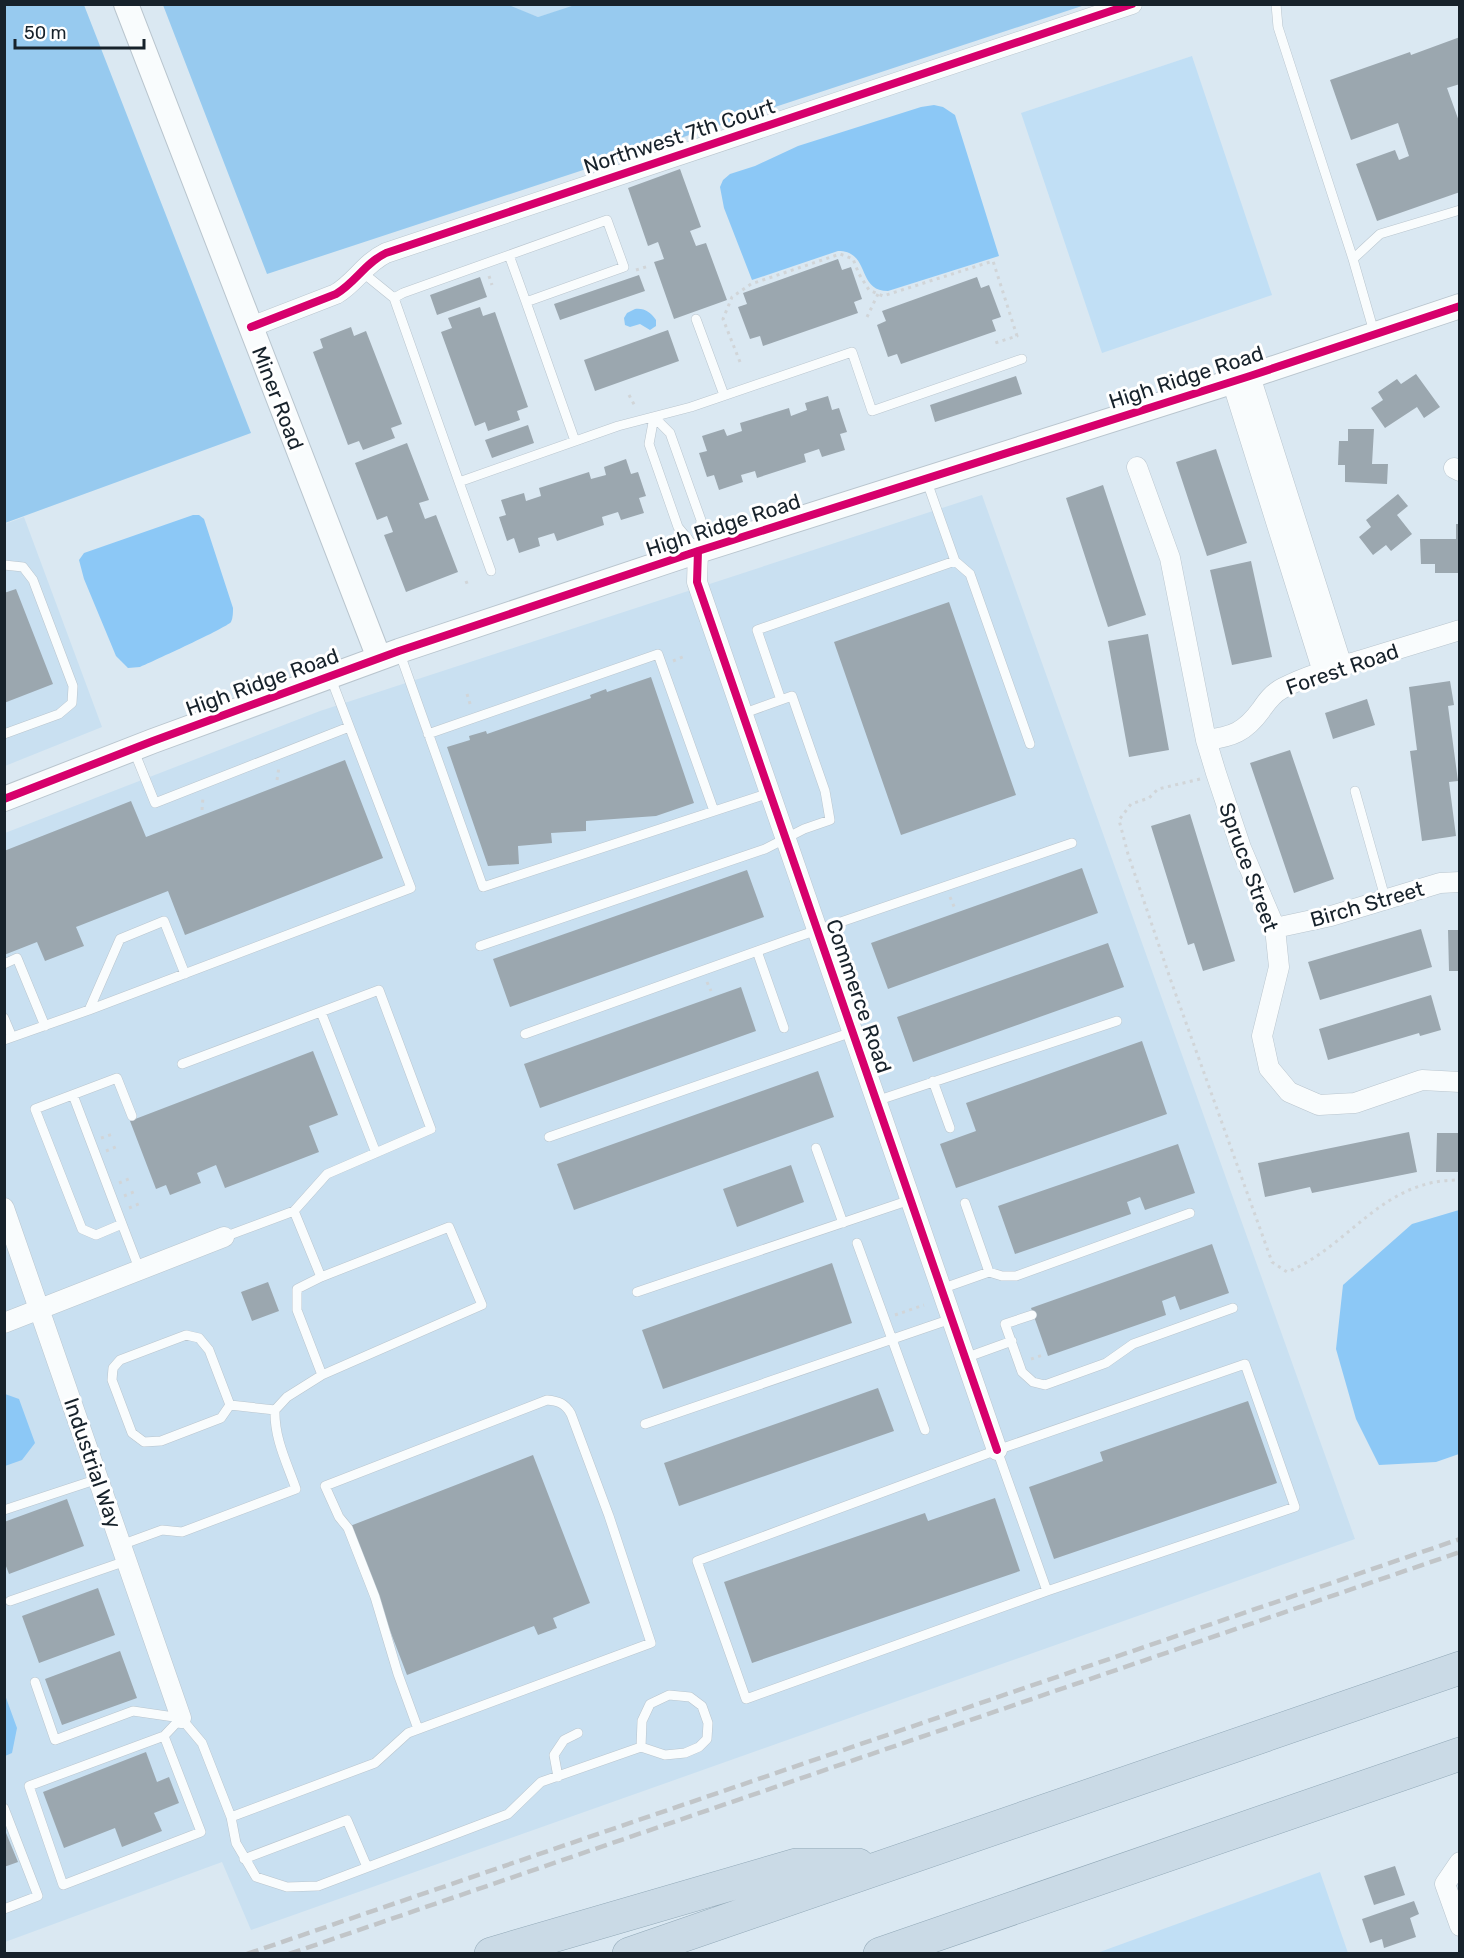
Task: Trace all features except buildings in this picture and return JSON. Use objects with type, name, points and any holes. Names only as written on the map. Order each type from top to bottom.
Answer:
[{"type":"highway","points":[[629,1953],[1460,1668]]},
{"type":"highway","points":[[880,1953],[1460,1754]]},
{"type":"highway","points":[[491,1953],[796,1865],[884,1865]]},
{"type":"street","name":"Miner Road","points":[[126,4],[251,327],[389,654]]},
{"type":"street","name":"Northwest 7th Court","points":[[251,327],[329,297],[347,287],[374,259],[386,253],[1132,4]]},
{"type":"street","name":"High Ridge Road","points":[[4,799],[389,654],[698,551],[1241,379],[1460,306]]},
{"type":"street","points":[[1241,379],[1332,669]]},
{"type":"street","name":"Spruce Street","points":[[1137,467],[1170,558],[1206,740],[1241,848],[1275,928],[1279,967],[1262,1036],[1269,1068],[1289,1092],[1319,1105],[1355,1103],[1422,1080],[1460,1082]]},
{"type":"street","name":"Commerce Road","points":[[698,551],[697,582],[997,1450]]},
{"type":"street","name":"Forest Road","points":[[1206,740],[1240,732],[1253,720],[1270,697],[1280,689],[1332,669],[1460,630]]},
{"type":"street","name":"Birch Street","points":[[1275,928],[1386,901],[1440,883],[1460,882]]},
{"type":"street","name":"Industrial Way","points":[[4,1208],[181,1718]]},
{"type":"street","points":[[4,1323],[224,1237]]},
{"type":"street","points":[[1460,1862],[1445,1884],[1460,1926]]},
{"type":"lane","points":[[1276,4],[1278,27],[1353,259],[1374,334]]},
{"type":"lane","points":[[1353,259],[1380,234],[1460,210]]},
{"type":"lane","points":[[394,298],[607,220],[624,267],[526,302]]},
{"type":"lane","points":[[509,255],[575,441]]},
{"type":"lane","points":[[362,272],[394,298],[491,572]]},
{"type":"lane","points":[[696,319],[724,395]]},
{"type":"lane","points":[[459,482],[623,424],[691,407],[852,352],[872,411],[1022,359]]},
{"type":"lane","points":[[654,417],[649,444],[678,527],[698,551]]},
{"type":"lane","points":[[654,417],[670,433],[701,520],[698,551]]},
{"type":"lane","points":[[926,479],[954,561],[970,574],[1030,744]]},
{"type":"lane","points":[[781,700],[758,630],[954,561]]},
{"type":"lane","points":[[4,565],[23,567],[33,580],[73,686],[72,703],[59,714],[4,734]]},
{"type":"lane","points":[[389,654],[428,734],[483,887],[769,793]]},
{"type":"lane","points":[[428,734],[658,654],[714,812]]},
{"type":"lane","points":[[4,1018],[8,1039],[411,888],[330,676]]},
{"type":"lane","points":[[480,946],[765,849],[804,829],[830,820],[825,791],[792,696],[742,714]]},
{"type":"lane","points":[[133,750],[155,803],[349,727]]},
{"type":"lane","points":[[1355,791],[1386,901]]},
{"type":"lane","points":[[525,1034],[757,951],[1072,843]]},
{"type":"lane","points":[[89,1010],[120,939],[164,921],[185,974]]},
{"type":"lane","points":[[757,951],[784,1028]]},
{"type":"lane","points":[[4,963],[17,958],[45,1026]]},
{"type":"lane","points":[[182,1064],[379,990],[431,1129],[327,1174],[294,1211],[224,1237]]},
{"type":"lane","points":[[321,1012],[376,1153]]},
{"type":"lane","points":[[876,1101],[1118,1021]]},
{"type":"lane","points":[[549,1137],[852,1032]]},
{"type":"lane","points":[[122,1224],[96,1234],[82,1228],[35,1109],[117,1078],[132,1116]]},
{"type":"lane","points":[[933,1082],[950,1128]]},
{"type":"lane","points":[[73,1095],[140,1271]]},
{"type":"lane","points":[[816,1148],[843,1223]]},
{"type":"lane","points":[[638,1292],[910,1200]]},
{"type":"lane","points":[[965,1203],[989,1272]]},
{"type":"lane","points":[[294,1211],[321,1277]]},
{"type":"lane","points":[[941,1289],[989,1272],[1002,1276],[1016,1276],[1191,1213]]},
{"type":"lane","points":[[9,1601],[124,1553],[162,1530],[182,1532],[296,1489],[274,1426],[275,1410],[287,1397],[322,1376],[482,1305],[449,1227],[297,1288],[297,1310],[322,1376]]},
{"type":"lane","points":[[857,1243],[925,1430]]},
{"type":"lane","points":[[1032,1315],[1005,1324],[1022,1372],[1033,1382],[1045,1385],[1106,1363],[1133,1344],[1233,1308]]},
{"type":"lane","points":[[645,1424],[951,1319]]},
{"type":"lane","points":[[186,1335],[199,1338],[209,1350],[230,1405],[221,1418],[161,1441],[144,1442],[132,1432],[112,1380],[113,1368],[120,1360],[186,1335]]},
{"type":"lane","points":[[965,1358],[1012,1341]]},
{"type":"lane","points":[[1245,1364],[1295,1507],[1047,1591],[746,1699],[697,1561],[997,1450],[1245,1364]]},
{"type":"lane","points":[[231,1817],[375,1763],[408,1733],[651,1642],[609,1516],[571,1414],[563,1403],[547,1400],[325,1486],[339,1517],[348,1528],[375,1597],[398,1674],[418,1729]]},
{"type":"lane","points":[[230,1405],[275,1410]]},
{"type":"lane","points":[[997,1450],[1047,1591]]},
{"type":"lane","points":[[4,1510],[98,1479]]},
{"type":"lane","points":[[35,1683],[55,1740],[133,1711],[181,1718],[202,1743],[231,1817],[236,1843],[244,1859],[256,1877],[286,1887],[318,1886],[508,1814],[541,1782],[641,1747],[665,1755],[685,1753],[699,1747],[707,1738],[708,1723],[702,1706],[690,1697],[669,1695],[650,1704],[642,1720],[641,1747]]},
{"type":"lane","points":[[164,1736],[201,1832],[63,1885],[29,1786],[164,1736],[181,1718]]},
{"type":"lane","points":[[558,1777],[554,1755],[564,1740],[578,1733]]},
{"type":"lane","points":[[4,1808],[38,1896],[4,1909]]},
{"type":"lane","points":[[244,1859],[348,1820],[367,1867]]},
{"type":"path","points":[[740,362],[723,319],[732,297],[751,284],[840,254],[853,259],[869,290],[883,296],[993,261],[1017,336],[995,343]]},
{"type":"path","points":[[636,271],[649,266]]},
{"type":"path","points":[[867,317],[878,294]]},
{"type":"path","points":[[628,395],[635,406]]},
{"type":"path","points":[[466,581],[468,586]]},
{"type":"path","points":[[672,661],[685,656]]},
{"type":"path","points":[[467,694],[472,709]]},
{"type":"path","points":[[277,780],[280,762]]},
{"type":"path","points":[[1208,778],[1158,789],[1149,798],[1131,804],[1119,820],[1128,854],[1272,1262],[1287,1272],[1306,1265],[1390,1199],[1417,1186],[1460,1180]]},
{"type":"path","points":[[202,810],[204,792]]},
{"type":"path","points":[[951,897],[955,909]]},
{"type":"path","points":[[706,978],[711,992]]},
{"type":"path","points":[[100,1139],[113,1134]]},
{"type":"path","points":[[105,1152],[118,1146]]},
{"type":"path","points":[[117,1184],[131,1178]]},
{"type":"path","points":[[122,1197],[136,1191]]},
{"type":"path","points":[[127,1209],[141,1203]]},
{"type":"path","points":[[894,1315],[924,1305]]},
{"type":"path","points":[[1029,1359],[1042,1354]]},
{"type":"shaded area","points":[[5,4],[84,5],[251,433],[5,523]]},
{"type":"shaded area","points":[[506,4],[538,17],[578,4],[1085,5],[267,274],[163,5]]},
{"type":"shaded area","points":[[506,5],[578,5],[538,17]]},
{"type":"shaded area","points":[[1192,56],[1272,295],[1102,353],[1021,113]]},
{"type":"shaded area","points":[[934,105],[943,107],[955,115],[999,256],[888,291],[871,285],[855,257],[838,251],[752,280],[724,208],[720,187],[723,180],[730,174],[755,166],[798,146],[921,107]]},
{"type":"shaded area","points":[[635,309],[642,309],[649,313],[656,320],[656,326],[650,330],[640,324],[630,327],[625,325],[624,318],[627,313]]},
{"type":"shaded area","points":[[982,495],[1355,1539],[251,1930],[222,1862],[5,1942],[5,833],[320,711]]},
{"type":"shaded area","points":[[193,515],[199,515],[204,519],[233,608],[231,622],[140,667],[128,668],[116,656],[84,579],[79,560],[84,553]]},
{"type":"shaded area","points":[[24,517],[102,727],[5,766],[5,524]]},
{"type":"shaded area","points":[[1459,1210],[1459,1454],[1436,1462],[1379,1465],[1356,1419],[1336,1349],[1343,1285],[1412,1224]]},
{"type":"shaded area","points":[[5,1394],[19,1399],[35,1443],[22,1460],[5,1466]]},
{"type":"shaded area","points":[[5,1695],[17,1728],[12,1753],[5,1756]]},
{"type":"shaded area","points":[[1320,1872],[1348,1953],[1097,1953]]},
{"type":"railway","points":[[247,1954],[1460,1539]]},
{"type":"railway","points":[[289,1954],[1460,1552]]},
{"type":"cycle path","points":[[251,327],[336,294],[372,262],[386,253],[1132,4]]},
{"type":"cycle path","points":[[4,799],[153,741],[399,651],[698,551],[1250,376],[1460,306]]},
{"type":"cycle path","points":[[698,551],[697,582],[997,1450]]}]
